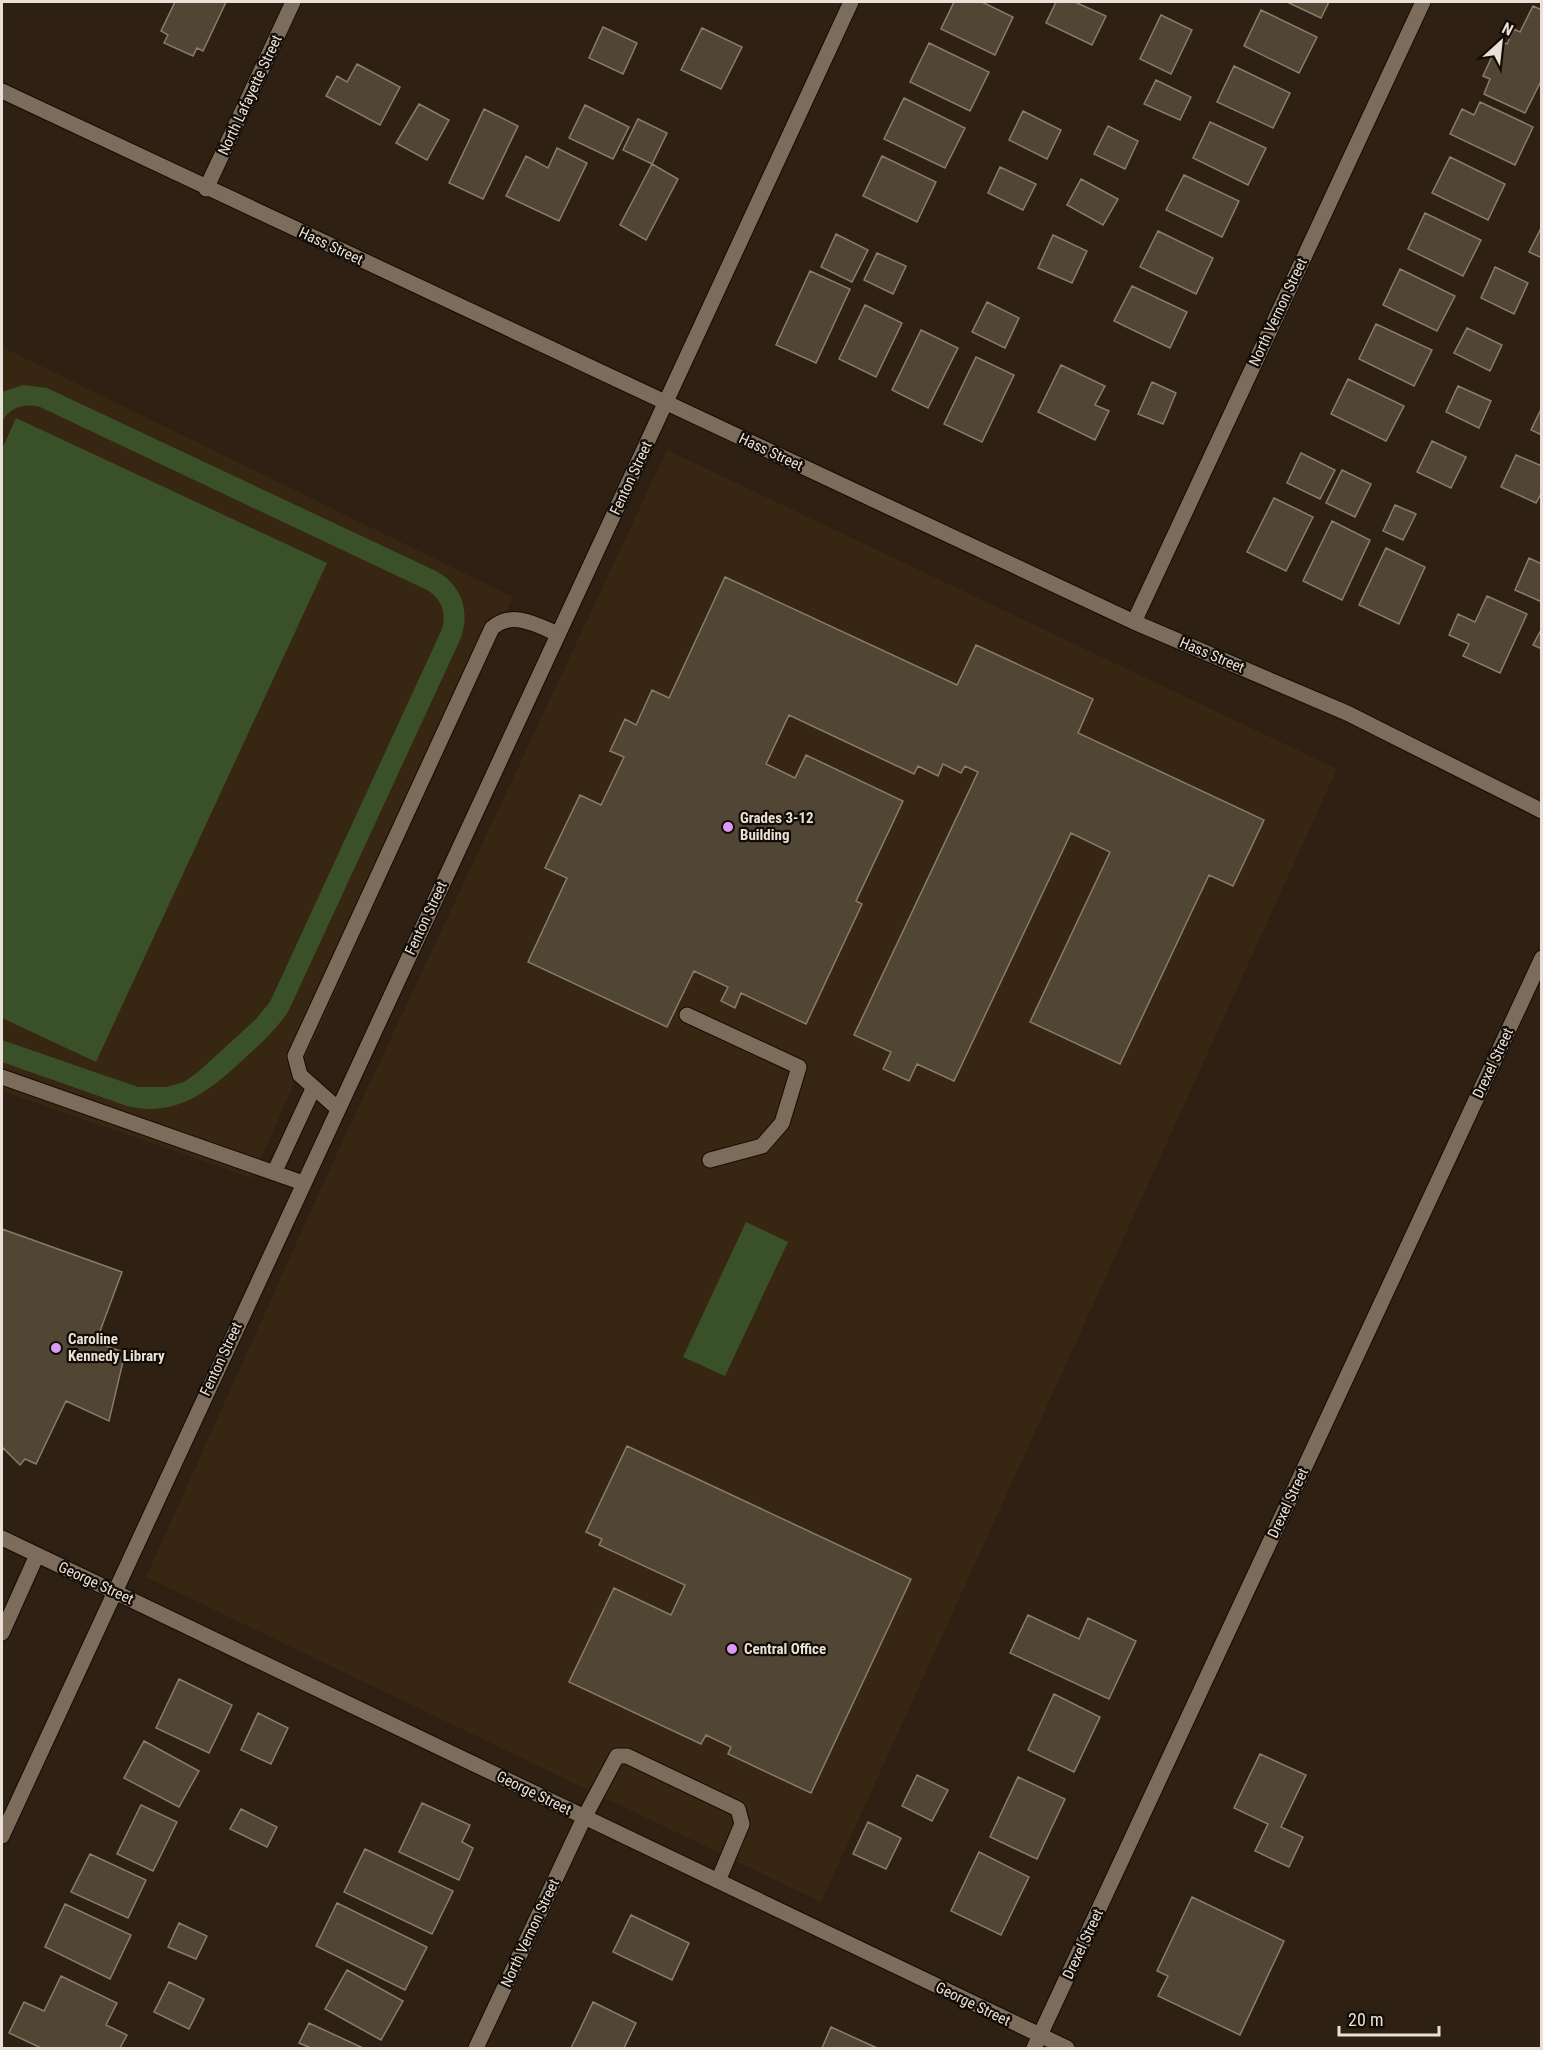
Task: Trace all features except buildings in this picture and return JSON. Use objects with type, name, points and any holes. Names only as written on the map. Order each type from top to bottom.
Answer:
[{"type":"street","name":"North Lafayette Street","points":[[206,189],[293,2]]},
{"type":"street","name":"Fenton Street","points":[[2,1836],[337,1108],[851,2]]},
{"type":"street","name":"North Vernon Street","points":[[1134,622],[1422,2]]},
{"type":"street","name":"Hass Street","points":[[2,91],[206,189],[1134,622],[1347,713],[1542,811]]},
{"type":"street","points":[[337,1108],[300,1075],[295,1056],[492,628],[500,621],[517,619],[558,634]]},
{"type":"street","name":"Drexel Street","points":[[1037,2042],[1542,958]]},
{"type":"street","points":[[687,1015],[799,1067],[782,1122],[762,1146],[710,1160]]},
{"type":"street","points":[[2,1077],[303,1184]]},
{"type":"street","points":[[274,1173],[313,1089]]},
{"type":"street","name":"George Street","points":[[2,1538],[718,1881],[1037,2042],[1067,2049]]},
{"type":"street","points":[[2,1633],[37,1555]]},
{"type":"street","name":"North Vernon Street","points":[[476,2049],[584,1818],[617,1756],[621,1754],[732,1804],[738,1809],[742,1824],[718,1881]]},
{"type":"shaded area","points":[[2,347],[513,597],[252,1178],[2,1091]]},
{"type":"shaded area","points":[[667,450],[1337,769],[821,1902],[146,1577],[338,1151]]},
{"type":"green space","points":[[23,385],[47,388],[436,571],[445,577],[458,592],[464,610],[465,620],[460,640],[288,1012],[268,1037],[218,1082],[177,1105],[145,1109],[127,1106],[2,1062],[2,1040],[138,1087],[167,1087],[184,1082],[198,1072],[255,1020],[270,1002],[442,629],[444,617],[442,606],[427,590],[40,407],[18,407],[2,422],[2,392]]},
{"type":"green space","points":[[16,418],[327,563],[96,1062],[2,1018],[2,449]]},
{"type":"green space","points":[[746,1222],[788,1242],[725,1376],[683,1357]]},
{"type":"place","name":"Grades 3-12 Building","points":[[728,827]]},
{"type":"place","name":"Caroline Kennedy Library","points":[[56,1348]]},
{"type":"place","name":"Central Office","points":[[732,1649]]}]
